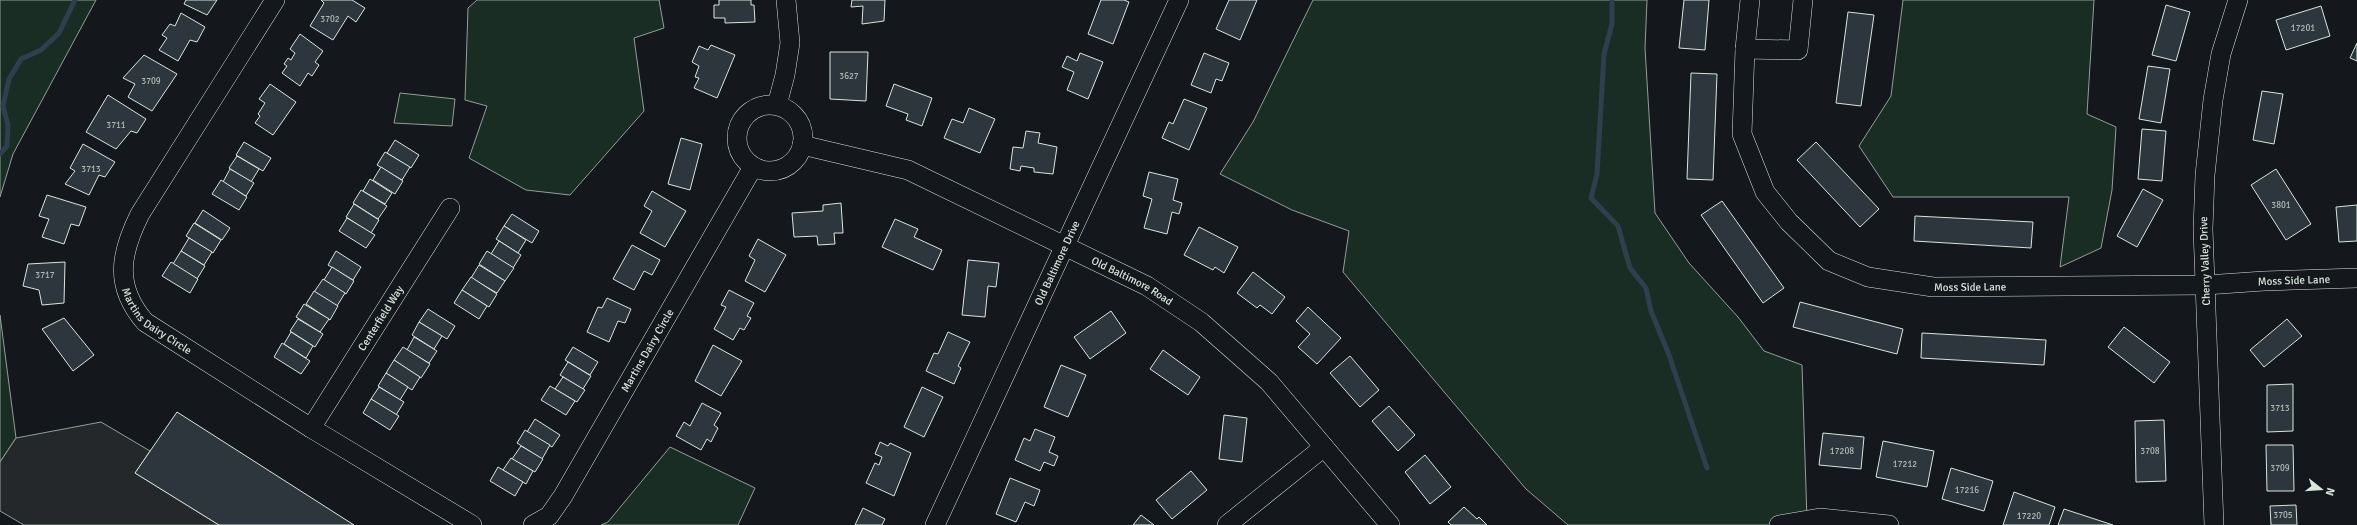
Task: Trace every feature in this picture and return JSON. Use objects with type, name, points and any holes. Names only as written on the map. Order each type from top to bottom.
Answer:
[{"type":"street","name":"Martins Dairy Circle","points":[[275,0],[140,214],[129,236],[123,278],[132,307],[145,322],[311,428],[472,525]]},
{"type":"street","points":[[777,105],[785,75],[790,43],[786,0]]},
{"type":"street","name":"Old Baltimore Drive","points":[[935,525],[1066,246],[1179,0]]},
{"type":"street","name":"Moss Side Lane","points":[[1750,0],[1745,49],[1742,134],[1764,192],[1789,222],[1829,261],[1868,277],[1933,287],[2206,285],[2264,280],[2357,278]]},
{"type":"street","points":[[1745,49],[1798,50],[1804,0]]},
{"type":"street","name":"Cherry Valley Drive","points":[[2214,525],[2203,229],[2205,175],[2213,100],[2221,54],[2238,0]]},
{"type":"street","points":[[763,105],[777,105],[788,110],[798,121],[803,133],[802,145],[796,159],[783,169],[768,172],[753,167],[743,158],[738,148],[736,135],[740,121],[750,110],[763,105]]},
{"type":"street","name":"Old Baltimore Road","points":[[802,145],[908,170],[1147,286],[1201,322],[1269,382],[1390,525]]},
{"type":"street","name":"Martins Dairy Circle","points":[[533,525],[549,516],[563,496],[753,167]]},
{"type":"street","name":"Centerfield Way","points":[[311,428],[450,208]]},
{"type":"street","points":[[1228,525],[1324,447]]},
{"type":"street","points":[[1779,525],[1820,518],[1889,525]]},
{"type":"green space","points":[[0,0],[96,0],[13,154],[0,197]]},
{"type":"green space","points":[[477,0],[659,0],[664,28],[634,38],[644,111],[570,195],[526,190],[469,158],[487,106],[465,100],[468,8]]},
{"type":"green space","points":[[1313,0],[1647,0],[1645,48],[1655,213],[1689,263],[1738,317],[1764,351],[1802,365],[1807,520],[1779,525],[1568,525],[1526,489],[1343,272],[1349,231],[1292,210],[1220,174],[1253,122]]},
{"type":"green space","points":[[1903,0],[2094,0],[2087,114],[2116,127],[2112,190],[2101,248],[2060,267],[2069,197],[1893,197],[1859,146],[1891,96]]},
{"type":"green space","points":[[400,93],[455,99],[452,126],[394,123]]},
{"type":"green space","points":[[0,315],[16,438],[0,462]]},
{"type":"green space","points":[[670,447],[755,488],[738,525],[601,525],[608,522]]},
{"type":"shaded area","points":[[101,422],[150,451],[135,473],[219,525],[24,525],[0,511],[0,462],[16,438]]},
{"type":"building","points":[[186,0],[217,0],[207,15],[184,4]]},
{"type":"building","points":[[321,0],[352,0],[365,8],[356,22],[348,16],[333,40],[310,26],[324,3]]},
{"type":"building","points":[[719,0],[751,0],[751,5],[754,5],[755,22],[725,23],[725,18],[714,18],[714,5],[719,5]]},
{"type":"building","points":[[852,0],[885,0],[884,21],[862,24],[863,6],[851,7]]},
{"type":"building","points":[[1101,0],[1124,0],[1129,2],[1113,44],[1088,34]]},
{"type":"building","points":[[1229,0],[1257,0],[1240,40],[1216,29]]},
{"type":"building","points":[[1684,0],[1709,0],[1705,50],[1679,48]]},
{"type":"building","points":[[2166,5],[2190,12],[2176,61],[2152,55]]},
{"type":"building","points":[[2321,6],[2330,36],[2286,50],[2276,20]]},
{"type":"building","points":[[1848,12],[1874,15],[1861,106],[1836,103]]},
{"type":"building","points":[[181,13],[205,27],[197,42],[190,40],[178,61],[159,50],[167,38],[162,35],[170,24],[175,26]]},
{"type":"building","points":[[300,34],[323,51],[315,62],[319,65],[312,76],[308,73],[300,86],[282,73],[287,66],[284,64],[288,58],[291,60],[295,53],[290,49]]},
{"type":"building","points":[[2357,43],[2357,61],[2350,58]]},
{"type":"building","points":[[711,45],[735,55],[717,98],[694,88],[699,78],[695,77],[699,66],[692,62],[699,46],[708,50]]},
{"type":"building","points":[[830,52],[868,52],[866,101],[830,99]]},
{"type":"building","points":[[1080,53],[1103,62],[1088,99],[1067,90],[1074,72],[1062,67],[1067,56],[1077,61]]},
{"type":"building","points":[[1204,53],[1229,63],[1222,81],[1216,79],[1211,93],[1191,85]]},
{"type":"building","points":[[144,55],[177,74],[152,111],[128,97],[135,84],[123,78]]},
{"type":"building","points":[[2148,66],[2170,69],[2161,123],[2139,119]]},
{"type":"building","points":[[1691,73],[1717,74],[1713,180],[1687,179]]},
{"type":"building","points":[[270,84],[296,102],[273,135],[255,123],[260,116],[258,114],[265,103],[259,99]]},
{"type":"building","points":[[894,84],[932,98],[922,126],[906,120],[908,114],[886,106]]},
{"type":"building","points":[[2262,91],[2283,94],[2274,144],[2253,140]]},
{"type":"building","points":[[108,95],[146,119],[137,133],[131,131],[116,149],[86,132]]},
{"type":"building","points":[[1184,99],[1207,108],[1189,150],[1162,138],[1169,122],[1173,124]]},
{"type":"building","points":[[969,108],[995,119],[980,153],[944,138],[952,119],[963,123]]},
{"type":"building","points":[[2142,129],[2166,131],[2162,181],[2138,179]]},
{"type":"building","points":[[1026,131],[1040,133],[1038,143],[1057,147],[1053,174],[1034,172],[1034,168],[1021,166],[1020,171],[1010,169],[1013,147],[1023,148]]},
{"type":"building","points":[[681,138],[702,144],[690,190],[668,184]]},
{"type":"building","points":[[395,140],[419,155],[411,168],[387,153]]},
{"type":"building","points":[[244,142],[271,158],[263,171],[236,155]]},
{"type":"building","points":[[1816,142],[1879,209],[1860,227],[1797,160]]},
{"type":"building","points":[[83,144],[115,162],[105,177],[99,175],[89,195],[65,184],[75,171],[70,168]]},
{"type":"building","points":[[385,152],[410,167],[402,180],[377,165]]},
{"type":"building","points":[[237,156],[259,169],[251,182],[229,168]]},
{"type":"building","points":[[381,167],[403,181],[395,194],[373,180]]},
{"type":"building","points":[[230,169],[254,183],[246,196],[223,182]]},
{"type":"building","points":[[2276,169],[2311,224],[2286,240],[2251,185]]},
{"type":"building","points":[[1149,172],[1178,179],[1173,200],[1182,203],[1179,214],[1172,212],[1167,234],[1144,228],[1152,199],[1143,196]]},
{"type":"building","points":[[370,179],[392,193],[385,204],[363,191]]},
{"type":"building","points":[[221,180],[247,197],[239,210],[212,194]]},
{"type":"building","points":[[2143,189],[2163,200],[2137,247],[2117,236]]},
{"type":"building","points":[[361,190],[387,206],[378,219],[353,203]]},
{"type":"building","points":[[652,191],[686,211],[665,247],[640,233],[652,211],[644,206]]},
{"type":"building","points":[[47,195],[86,207],[79,226],[71,224],[64,244],[42,237],[49,219],[39,216]]},
{"type":"building","points":[[1722,201],[1784,288],[1763,303],[1701,215]]},
{"type":"building","points":[[841,203],[843,233],[834,233],[835,244],[818,245],[817,236],[794,237],[792,213],[823,211],[823,205]]},
{"type":"building","points":[[354,204],[379,220],[371,233],[346,217]]},
{"type":"building","points":[[2357,205],[2357,241],[2339,242],[2336,207]]},
{"type":"building","points":[[203,210],[230,228],[222,240],[195,223]]},
{"type":"building","points":[[512,214],[539,231],[532,243],[504,226]]},
{"type":"building","points":[[1915,216],[2033,222],[2031,248],[1914,241]]},
{"type":"building","points":[[347,218],[375,235],[366,248],[339,231]]},
{"type":"building","points":[[895,219],[918,229],[914,237],[942,250],[933,270],[882,247]]},
{"type":"building","points":[[194,223],[221,240],[213,253],[186,236]]},
{"type":"building","points":[[504,226],[526,240],[518,253],[496,239]]},
{"type":"building","points":[[1199,227],[1238,247],[1224,273],[1215,267],[1213,270],[1184,255]]},
{"type":"building","points":[[189,238],[212,252],[204,265],[181,251]]},
{"type":"building","points":[[758,239],[786,255],[765,292],[745,281],[755,260],[749,256]]},
{"type":"building","points":[[499,241],[521,255],[513,268],[491,254]]},
{"type":"building","points":[[632,245],[660,260],[652,275],[644,271],[634,290],[613,279]]},
{"type":"building","points":[[181,251],[205,266],[197,279],[173,264]]},
{"type":"building","points":[[336,251],[361,267],[353,280],[328,265]]},
{"type":"building","points":[[487,251],[514,268],[505,281],[479,264]]},
{"type":"building","points":[[968,260],[999,263],[996,287],[988,286],[985,317],[962,315]]},
{"type":"building","points":[[65,262],[64,303],[42,305],[39,290],[23,286],[28,264]]},
{"type":"building","points":[[171,262],[198,279],[190,293],[162,276]]},
{"type":"building","points":[[479,265],[505,281],[497,293],[471,278]]},
{"type":"building","points":[[332,267],[354,281],[346,294],[324,280]]},
{"type":"building","points":[[1253,272],[1285,297],[1272,314],[1260,305],[1257,308],[1237,293]]},
{"type":"building","points":[[471,277],[497,294],[489,307],[462,290]]},
{"type":"building","points":[[323,279],[345,293],[337,306],[314,292]]},
{"type":"building","points":[[462,290],[487,306],[479,319],[454,303]]},
{"type":"building","points":[[729,290],[754,303],[747,316],[751,318],[744,330],[740,328],[733,340],[714,329],[726,307],[721,305]]},
{"type":"building","points":[[314,291],[338,306],[330,320],[306,304]]},
{"type":"building","points":[[607,298],[631,309],[625,323],[618,321],[609,342],[587,332],[598,307],[602,308]]},
{"type":"building","points":[[1800,302],[1903,329],[1897,354],[1793,327]]},
{"type":"building","points":[[304,304],[329,319],[320,332],[296,317]]},
{"type":"building","points":[[1308,307],[1341,338],[1317,364],[1298,347],[1310,334],[1296,321]]},
{"type":"building","points":[[428,309],[455,326],[447,339],[419,322]]},
{"type":"building","points":[[1111,311],[1126,333],[1090,359],[1074,337]]},
{"type":"building","points":[[64,318],[94,355],[73,371],[42,329]]},
{"type":"building","points":[[298,319],[323,334],[315,347],[290,331]]},
{"type":"building","points":[[2287,319],[2302,336],[2264,367],[2250,350]]},
{"type":"building","points":[[419,322],[442,336],[434,349],[412,335]]},
{"type":"building","points":[[2124,327],[2170,362],[2154,383],[2108,347]]},
{"type":"building","points":[[291,332],[313,346],[306,358],[284,344]]},
{"type":"building","points":[[948,332],[970,342],[958,366],[961,368],[954,384],[926,371],[934,353],[938,354]]},
{"type":"building","points":[[1922,333],[2046,340],[2044,365],[1921,358]]},
{"type":"building","points":[[414,337],[437,351],[429,363],[407,350]]},
{"type":"building","points":[[282,343],[310,361],[301,374],[274,357]]},
{"type":"building","points":[[713,345],[742,361],[721,396],[695,381]]},
{"type":"building","points":[[403,347],[430,364],[421,378],[394,360]]},
{"type":"building","points":[[573,347],[598,362],[590,375],[565,360]]},
{"type":"building","points":[[1163,350],[1200,377],[1188,395],[1150,369]]},
{"type":"building","points":[[1350,356],[1379,390],[1360,407],[1330,373]]},
{"type":"building","points":[[394,360],[420,377],[412,390],[386,373]]},
{"type":"building","points":[[568,362],[591,376],[583,389],[560,375]]},
{"type":"building","points":[[1061,365],[1086,375],[1068,417],[1044,407]]},
{"type":"building","points":[[386,373],[408,387],[400,400],[378,386]]},
{"type":"building","points":[[563,377],[585,390],[577,402],[555,389]]},
{"type":"building","points":[[2293,384],[2293,431],[2267,432],[2267,385]]},
{"type":"building","points":[[550,386],[575,401],[566,415],[541,400]]},
{"type":"building","points":[[379,387],[404,402],[396,415],[371,399]]},
{"type":"building","points":[[922,387],[943,397],[924,437],[904,427]]},
{"type":"building","points":[[371,399],[399,416],[390,430],[363,413]]},
{"type":"building","points":[[702,403],[721,413],[714,425],[718,428],[711,442],[707,439],[701,450],[676,436],[684,422],[690,426]]},
{"type":"building","points":[[1389,406],[1415,435],[1398,451],[1372,421]]},
{"type":"building","points":[[177,412],[354,525],[219,525],[135,473]]},
{"type":"building","points":[[1224,415],[1247,418],[1242,462],[1219,459]]},
{"type":"building","points":[[535,419],[560,435],[552,447],[527,432]]},
{"type":"building","points":[[2164,420],[2166,481],[2136,482],[2135,421]]},
{"type":"building","points":[[1035,429],[1055,437],[1049,452],[1058,456],[1054,466],[1044,462],[1040,471],[1015,460],[1024,438],[1030,441]]},
{"type":"building","points":[[525,430],[550,445],[542,459],[517,443]]},
{"type":"building","points":[[1823,433],[1864,437],[1861,469],[1819,465]]},
{"type":"building","points":[[1883,441],[1934,451],[1927,487],[1876,477]]},
{"type":"building","points":[[880,442],[888,446],[890,443],[911,453],[894,496],[866,483],[875,463],[879,465],[882,457],[875,454]]},
{"type":"building","points":[[2266,445],[2293,445],[2294,491],[2267,491]]},
{"type":"building","points":[[521,446],[543,459],[535,472],[512,459]]},
{"type":"building","points":[[1425,455],[1451,487],[1430,504],[1405,472]]},
{"type":"building","points":[[511,458],[533,471],[526,484],[503,470]]},
{"type":"building","points":[[498,467],[523,482],[515,496],[490,481]]},
{"type":"building","points":[[1951,468],[1993,481],[1984,511],[1942,499]]},
{"type":"building","points":[[1191,471],[1207,490],[1172,519],[1156,500]]},
{"type":"building","points":[[1010,478],[1040,490],[1034,506],[1025,502],[1016,522],[996,514]]},
{"type":"building","points":[[2014,492],[2055,507],[2049,525],[2003,525]]},
{"type":"building","points":[[2296,505],[2297,525],[2271,525],[2270,506]]},
{"type":"building","points":[[1464,507],[1477,519],[1479,517],[1487,525],[1451,525],[1448,522]]},
{"type":"building","points":[[863,508],[885,519],[882,525],[855,525]]},
{"type":"building","points":[[2064,509],[2113,525],[2058,525]]},
{"type":"building","points":[[1141,515],[1154,525],[1133,525]]},
{"type":"waterway","points":[[0,154],[7,146],[8,125],[3,106],[9,79],[21,59],[41,50],[59,33],[75,0]]},
{"type":"waterway","points":[[1612,0],[1612,24],[1604,54],[1597,174],[1591,198],[1618,226],[1630,268],[1646,288],[1651,311],[1669,355],[1707,468]]}]
